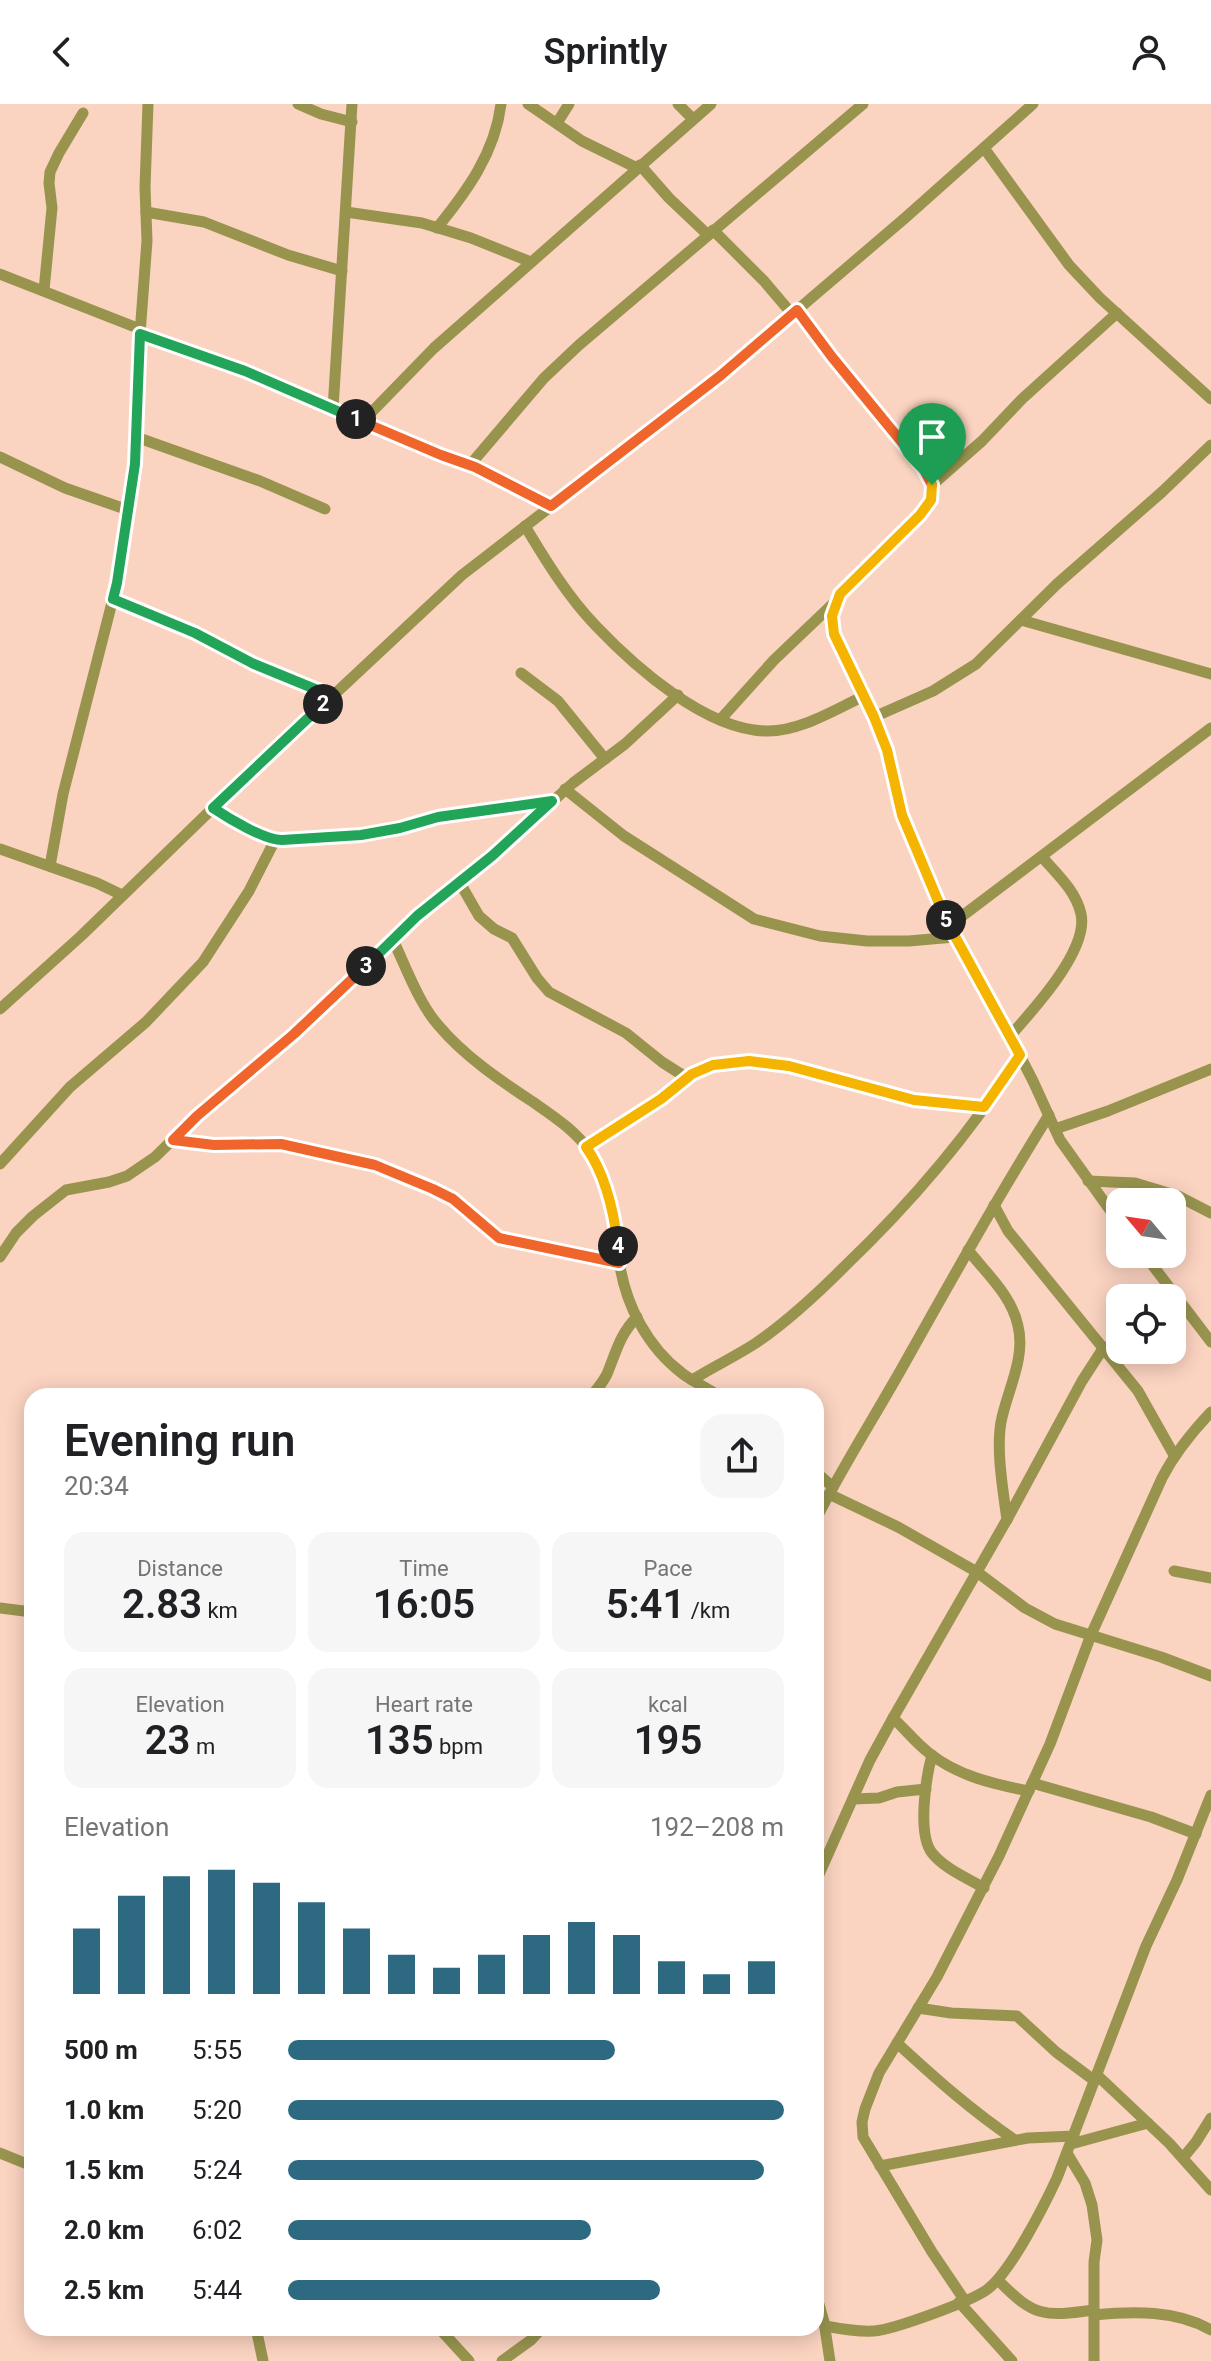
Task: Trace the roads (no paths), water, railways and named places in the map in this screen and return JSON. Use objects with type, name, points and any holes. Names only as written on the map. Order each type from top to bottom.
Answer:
[{"type":"street","points":[[50,866],[63,794],[113,599],[135,464],[147,241],[148,104]]},
{"type":"street","points":[[298,104],[352,122]]},
{"type":"street","points":[[333,409],[352,104]]},
{"type":"street","points":[[437,228],[467,192],[481,167],[493,138],[501,104]]},
{"type":"street","points":[[528,104],[602,152],[639,166],[669,198],[764,281],[795,312],[841,367],[923,468],[932,485],[931,500],[920,515],[840,594],[832,616],[834,634],[887,750],[902,815],[951,932],[1020,1055],[1060,1140],[1106,1205]]},
{"type":"street","points":[[557,123],[569,104]]},
{"type":"street","points":[[678,104],[693,119]]},
{"type":"street","points":[[362,422],[434,348],[711,104]]},
{"type":"street","points":[[470,465],[544,378],[579,345],[863,104]]},
{"type":"street","points":[[0,1009],[462,575],[720,376],[1033,104]]},
{"type":"street","points":[[44,290],[52,208],[50,172],[83,113]]},
{"type":"street","points":[[984,148],[1069,265],[1211,399]]},
{"type":"street","points":[[146,212],[204,222],[288,255],[342,271]]},
{"type":"street","points":[[346,212],[394,218],[437,228],[531,262]]},
{"type":"street","points":[[0,274],[470,465],[551,506]]},
{"type":"street","points":[[932,485],[1117,313]]},
{"type":"street","points":[[136,437],[260,481],[325,509]]},
{"type":"street","points":[[874,717],[933,691],[976,664],[1057,584],[1211,445]]},
{"type":"street","points":[[0,457],[65,488],[128,510]]},
{"type":"street","points":[[525,526],[557,576],[596,626],[636,663],[678,695],[720,720],[744,728],[766,731],[785,729],[864,696]]},
{"type":"street","points":[[720,720],[774,660],[839,598]]},
{"type":"street","points":[[113,599],[332,696]]},
{"type":"street","points":[[1021,620],[1211,674]]},
{"type":"street","points":[[521,673],[558,701],[605,759]]},
{"type":"street","points":[[2,1249],[33,1216],[66,1190],[127,1176],[155,1157],[197,1116],[294,1034],[417,916],[460,883],[565,789],[625,744],[678,695]]},
{"type":"street","points":[[565,789],[624,836],[754,919],[820,936],[909,941],[951,932],[1042,857],[1211,728]]},
{"type":"street","points":[[213,808],[275,840],[361,835],[438,817],[552,801]]},
{"type":"street","points":[[0,1164],[70,1087],[146,1022],[203,962],[249,891],[275,840]]},
{"type":"street","points":[[0,849],[122,895]]},
{"type":"street","points":[[1010,1036],[1049,991],[1075,949],[1082,924],[1081,911],[1073,894],[1042,857]]},
{"type":"street","points":[[460,883],[479,916],[494,929],[512,938],[549,992],[626,1033],[687,1078]]},
{"type":"street","points":[[393,940],[416,989],[438,1025],[475,1060],[560,1120],[578,1136],[594,1158],[611,1204],[619,1263],[643,1330],[662,1356],[706,1388]]},
{"type":"street","points":[[692,1380],[755,1343],[794,1314],[834,1277],[913,1197],[984,1107],[1020,1055]]},
{"type":"street","points":[[586,1147],[648,1108],[687,1078],[713,1065],[749,1061],[789,1066],[914,1100],[984,1107]]},
{"type":"street","points":[[1055,1129],[1211,1069]]},
{"type":"street","points":[[824,1504],[994,1205],[1049,1115]]},
{"type":"street","points":[[173,1140],[214,1145],[281,1144],[375,1165],[453,1199],[499,1238],[619,1263]]},
{"type":"street","points":[[1088,1181],[1135,1183],[1178,1196],[1211,1213]]},
{"type":"street","points":[[994,1205],[1008,1231],[1138,1391],[1174,1455]]},
{"type":"street","points":[[968,1250],[1006,1297],[1019,1327],[1015,1373],[1000,1425],[1007,1520]]},
{"type":"street","points":[[1155,1268],[1211,1342]]},
{"type":"street","points":[[596,1388],[609,1369],[623,1335],[637,1317]]},
{"type":"street","points":[[824,1863],[870,1760],[1104,1347]]},
{"type":"street","points":[[1012,2361],[962,2302],[863,2137],[862,2122],[879,2073],[937,1977],[984,1888],[1031,1787],[1135,1534],[1174,1455],[1211,1412]]},
{"type":"street","points":[[824,1482],[831,1490],[977,1572],[1025,1608],[1055,1624],[1211,1676]]},
{"type":"street","points":[[1174,1571],[1211,1578]]},
{"type":"street","points":[[0,1608],[24,1611]]},
{"type":"street","points":[[893,1718],[932,1755],[971,1777],[994,1784],[1031,1787],[1151,1817],[1196,1834]]},
{"type":"street","points":[[932,1755],[926,1789],[926,1843],[930,1851],[953,1871],[984,1888]]},
{"type":"street","points":[[853,1799],[879,1798],[897,1792],[926,1789]]},
{"type":"street","points":[[825,2326],[863,2332],[886,2330],[962,2302],[989,2289],[998,2280],[1043,2207],[1071,2144],[1146,1946],[1211,1795]]},
{"type":"street","points":[[918,2008],[1017,2016],[1056,2052],[1096,2078],[1148,2123],[1211,2190]]},
{"type":"street","points":[[897,2043],[948,2091],[1015,2140]]},
{"type":"street","points":[[1183,2158],[1211,2118]]},
{"type":"street","points":[[880,2166],[1015,2140],[1071,2144],[1148,2123]]},
{"type":"street","points":[[1071,2144],[1092,2205],[1097,2240],[1094,2262],[1094,2361]]},
{"type":"street","points":[[0,2153],[24,2163]]},
{"type":"street","points":[[998,2280],[1013,2296],[1051,2315],[1094,2312],[1164,2314],[1201,2324],[1211,2330]]},
{"type":"street","points":[[824,2322],[830,2361]]},
{"type":"street","points":[[258,2336],[263,2361]]},
{"type":"street","points":[[446,2336],[469,2361]]},
{"type":"street","points":[[502,2361],[532,2336]]}]
